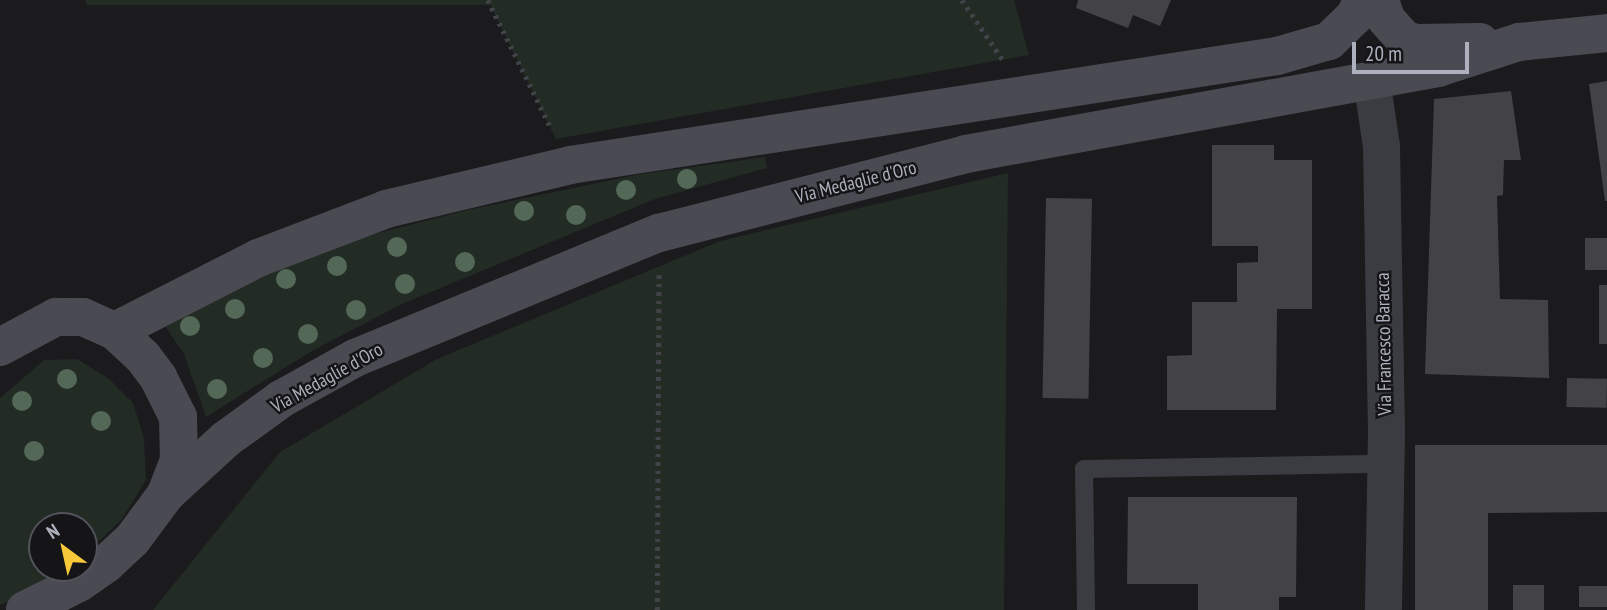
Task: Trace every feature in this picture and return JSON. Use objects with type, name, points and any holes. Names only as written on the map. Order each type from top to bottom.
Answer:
[{"type":"street","points":[[1380,0],[1386,19],[1405,40],[1417,43],[1519,42]]},
{"type":"street","points":[[115,331],[258,258],[386,209],[570,165],[1277,56],[1329,41],[1352,15]]},
{"type":"street","name":"Via Medaglie d'Oro","points":[[25,610],[79,583],[106,564],[132,540],[166,494],[226,439],[281,399],[355,358],[659,233],[965,154],[1438,68],[1519,42],[1607,33]]},
{"type":"street","name":"Via Francesco Baracca","points":[[1371,79],[1381,146],[1385,464],[1383,610]]},
{"type":"street","name":"Via Medaglie d'Oro","points":[[0,347],[56,317],[83,317],[115,331],[143,357],[158,377],[178,417],[179,460],[166,494]]},
{"type":"lane","points":[[1086,610],[1084,469],[1385,464]]},
{"type":"path","points":[[488,0],[556,139]]},
{"type":"path","points":[[962,0],[1003,60],[1017,95]]},
{"type":"path","points":[[657,610],[659,233]]},
{"type":"shaded area","points":[[85,0],[1014,0],[1029,55],[556,139],[490,5],[87,5]]},
{"type":"shaded area","points":[[765,157],[767,168],[655,199],[402,304],[312,351],[206,417],[184,354],[165,326],[211,299],[335,244],[472,209],[641,174]]},
{"type":"shaded area","points":[[1008,173],[1004,610],[153,610],[280,452],[437,359],[720,241]]},
{"type":"shaded area","points":[[77,359],[108,378],[133,403],[144,438],[146,480],[122,519],[98,542],[98,512],[28,512],[28,582],[47,582],[29,594],[0,605],[0,398],[44,360]]},
{"type":"building","points":[[1078,0],[1171,0],[1160,26],[1133,15],[1128,28],[1076,8]]},
{"type":"building","points":[[1607,81],[1607,201],[1605,201],[1589,84]]},
{"type":"building","points":[[1511,91],[1521,160],[1504,160],[1503,195],[1497,196],[1500,299],[1548,300],[1549,378],[1425,374],[1434,99]]},
{"type":"building","points":[[1212,145],[1274,145],[1274,160],[1312,160],[1312,309],[1277,309],[1276,410],[1167,410],[1167,356],[1192,355],[1192,302],[1237,302],[1237,263],[1258,262],[1258,246],[1212,246]]},
{"type":"building","points":[[1046,198],[1092,199],[1089,399],[1043,398]]},
{"type":"building","points":[[1585,238],[1607,238],[1607,270],[1585,270]]},
{"type":"building","points":[[1599,285],[1607,285],[1607,344],[1599,344]]},
{"type":"building","points":[[1567,378],[1607,379],[1606,408],[1566,407]]},
{"type":"building","points":[[1415,445],[1607,445],[1607,512],[1488,513],[1488,610],[1415,610]]},
{"type":"building","points":[[1128,497],[1297,497],[1296,597],[1279,597],[1279,610],[1198,610],[1198,584],[1127,584]]},
{"type":"building","points":[[1513,585],[1544,585],[1544,610],[1513,610]]},
{"type":"building","points":[[1579,586],[1607,586],[1607,607],[1579,607]]}]
